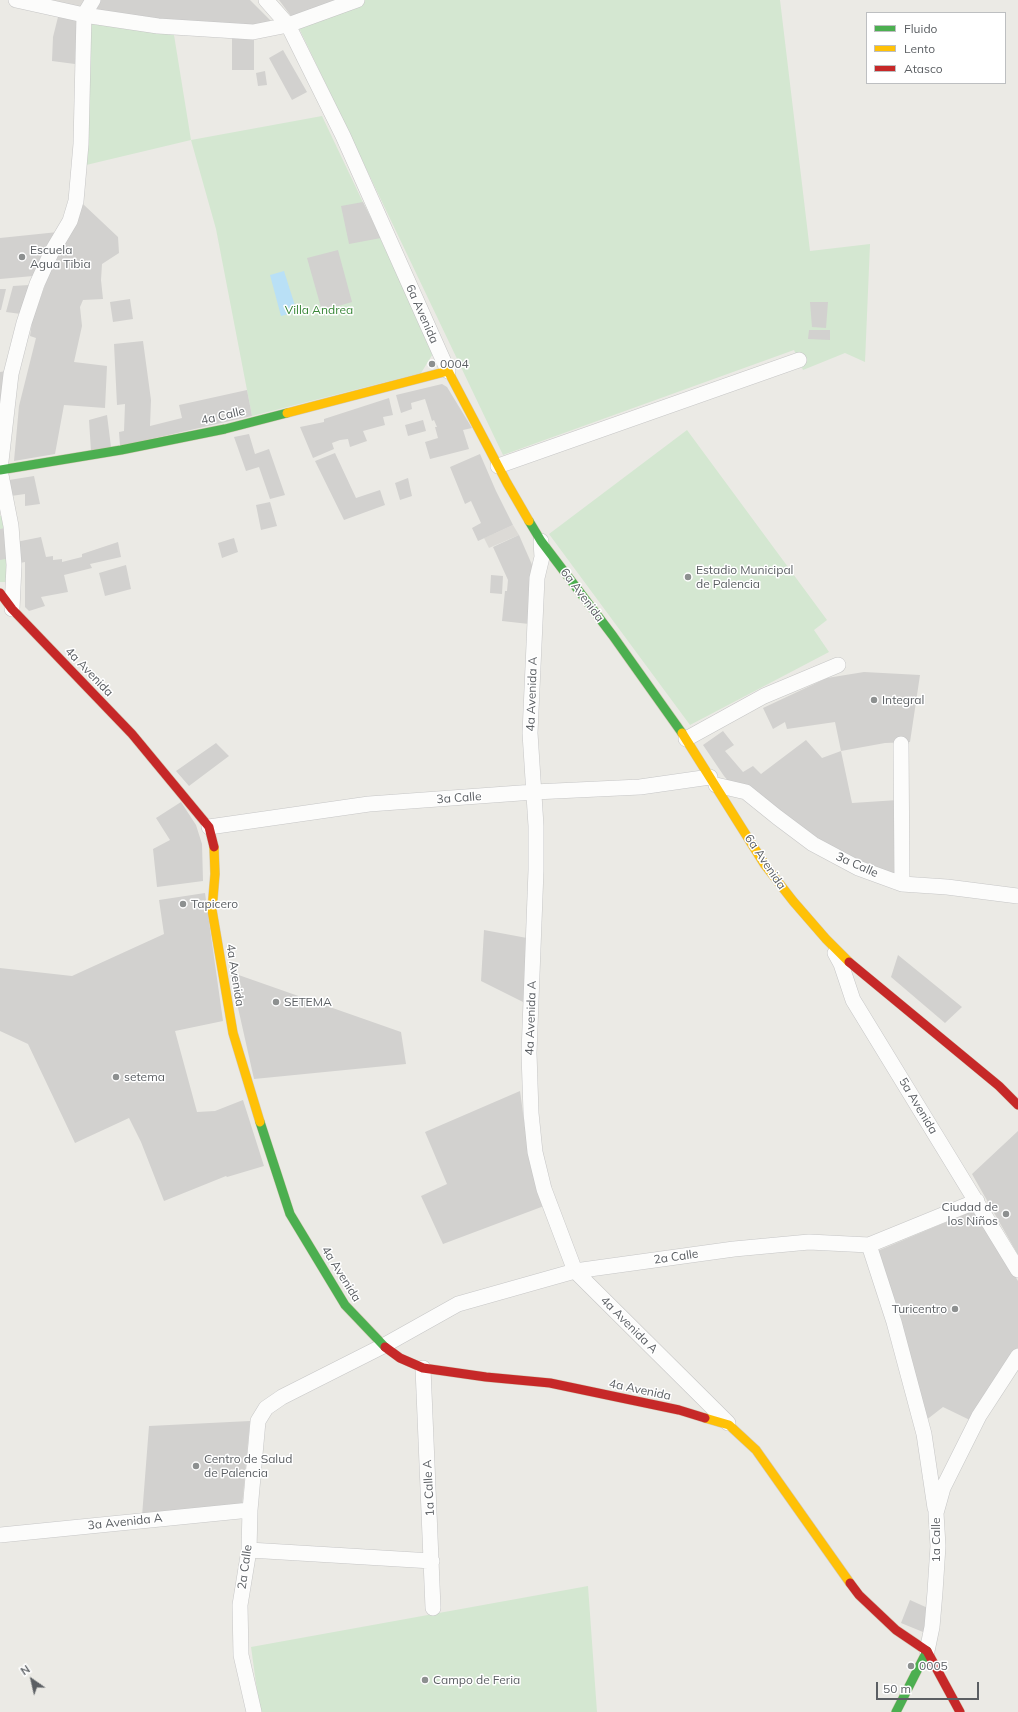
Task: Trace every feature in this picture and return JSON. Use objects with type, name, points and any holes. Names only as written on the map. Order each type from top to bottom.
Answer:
[{"type":"main road","name":"4a Calle","points":[[0,470],[121,450],[225,429],[448,371]]},
{"type":"main road","name":"6a Avenida","points":[[448,371],[498,466],[541,542],[613,636],[686,739],[765,865],[793,901],[826,939],[859,970],[999,1086],[1018,1105]]},
{"type":"main road","name":"4a Avenida","points":[[0,593],[12,608],[132,734],[209,827],[214,844],[215,874],[212,910],[233,1033],[290,1214],[345,1306],[383,1346],[400,1358],[423,1368],[486,1377],[550,1383],[679,1410],[729,1424],[756,1450],[859,1595],[896,1630],[927,1651],[960,1712]]},
{"type":"main road","name":"1a Calle","points":[[896,1712],[927,1651]]},
{"type":"street","points":[[16,0],[84,14],[158,26],[253,32],[288,25],[357,0]]},
{"type":"street","points":[[12,608],[14,565],[11,526],[0,470],[11,374],[24,323],[37,284],[51,253],[70,221],[76,201],[81,144],[84,14],[93,0]]},
{"type":"street","name":"6a Avenida","points":[[266,0],[288,25],[343,136],[448,371]]},
{"type":"street","points":[[498,466],[799,360]]},
{"type":"street","name":"4a Avenida A","points":[[541,542],[542,557],[537,578],[530,732],[534,792],[536,870],[529,1053],[531,1113],[535,1152],[544,1189],[575,1271],[729,1424]]},
{"type":"street","points":[[686,739],[764,696],[838,665]]},
{"type":"street","points":[[901,744],[902,884]]},
{"type":"street","name":"3a Calle","points":[[209,827],[369,804],[713,781],[746,792],[813,844],[858,868],[902,884],[947,887],[1018,896]]},
{"type":"street","name":"5a Avenida","points":[[826,939],[841,964],[853,1000],[1018,1270]]},
{"type":"street","name":"2a Calle","points":[[254,1712],[241,1655],[240,1605],[249,1550],[250,1510],[258,1421],[266,1408],[282,1397],[383,1346],[458,1304],[575,1271],[734,1249],[809,1242],[869,1245],[976,1201]]},
{"type":"street","points":[[869,1245],[894,1322],[924,1434],[936,1513]]},
{"type":"street","name":"1a Calle","points":[[927,1651],[932,1628],[938,1546],[936,1513],[943,1488],[979,1416],[1018,1356]]},
{"type":"street","name":"1a Calle A","points":[[423,1368],[433,1608]]},
{"type":"street","name":"3a Avenida A","points":[[0,1535],[250,1510]]},
{"type":"street","points":[[249,1550],[432,1561]]},
{"type":"shaded area","points":[[50,0],[87,0],[82,7]]},
{"type":"shaded area","points":[[513,525],[519,535],[489,548],[484,538]]},
{"type":"green space","points":[[364,0],[780,0],[810,251],[870,244],[865,362],[845,353],[803,370],[794,350],[503,455],[297,24]]},
{"type":"green space","points":[[88,21],[174,35],[191,140],[82,166]]},
{"type":"green space","name":"Villa Andrea","points":[[322,116],[434,352],[421,373],[252,416],[216,229],[191,140]]},
{"type":"green space","name":"Estadio Municipal de Palencia","points":[[687,430],[827,620],[814,630],[829,652],[690,725],[549,534]]},
{"type":"green space","points":[[4,515],[10,558],[6,582],[0,582],[0,516]]},
{"type":"green space","name":"Campo de Feria","points":[[588,1586],[597,1712],[260,1712],[251,1647]]},
{"type":"water","points":[[284,271],[297,312],[281,316],[270,275]]},
{"type":"building","points":[[99,0],[250,0],[273,23],[256,27],[201,24],[93,10]]},
{"type":"building","points":[[279,0],[345,0],[294,20]]},
{"type":"building","points":[[58,17],[78,20],[75,64],[52,61],[53,37]]},
{"type":"building","points":[[232,37],[254,38],[254,70],[232,70]]},
{"type":"building","points":[[283,50],[307,92],[292,100],[269,58]]},
{"type":"building","points":[[265,71],[267,85],[258,86],[256,73]]},
{"type":"building","points":[[363,202],[381,238],[349,244],[341,206]]},
{"type":"building","points":[[83,204],[118,237],[119,253],[102,264],[101,280],[103,299],[83,300],[80,307],[82,326],[74,362],[107,366],[105,408],[64,405],[55,454],[14,461],[19,406],[36,338],[30,336],[32,322],[51,268],[72,229]]},
{"type":"building","name":"Escuela Agua Tibia","points":[[58,232],[33,276],[0,279],[0,238]]},
{"type":"building","points":[[338,250],[352,302],[322,311],[307,258]]},
{"type":"building","points":[[29,285],[21,314],[6,312],[13,286]]},
{"type":"building","points":[[0,289],[6,289],[1,310],[0,310]]},
{"type":"building","points":[[130,299],[133,319],[113,322],[110,302]]},
{"type":"building","points":[[810,302],[828,302],[826,328],[812,327]]},
{"type":"building","points":[[809,330],[830,330],[830,340],[808,339]]},
{"type":"building","points":[[143,341],[151,400],[150,426],[182,418],[179,405],[247,390],[252,416],[120,446],[119,432],[124,431],[125,404],[117,405],[114,344]]},
{"type":"building","points":[[7,371],[0,406],[0,372]]},
{"type":"building","points":[[442,384],[447,387],[472,428],[463,430],[469,449],[430,459],[425,442],[438,438],[435,427],[437,427],[434,420],[432,421],[425,399],[411,403],[412,409],[401,413],[396,395]]},
{"type":"building","points":[[389,398],[393,415],[383,417],[385,425],[363,431],[367,441],[350,447],[348,439],[340,440],[332,443],[334,449],[313,458],[300,427],[324,422],[324,419]]},
{"type":"building","points":[[107,415],[111,447],[91,451],[89,420]]},
{"type":"building","points":[[423,420],[426,431],[408,436],[405,425]]},
{"type":"building","points":[[249,434],[255,454],[269,449],[285,495],[270,499],[259,467],[246,471],[234,437]]},
{"type":"building","points":[[335,453],[356,498],[380,490],[385,505],[344,520],[315,461]]},
{"type":"building","points":[[480,454],[513,525],[478,541],[472,528],[481,523],[471,501],[465,504],[450,467]]},
{"type":"building","points":[[34,476],[40,504],[25,506],[25,494],[11,496],[9,480]]},
{"type":"building","points":[[408,478],[412,496],[400,500],[395,483]]},
{"type":"building","points":[[270,502],[277,526],[261,530],[256,505]]},
{"type":"building","points":[[5,528],[10,558],[0,560],[0,529]]},
{"type":"building","points":[[519,535],[533,567],[529,624],[502,621],[505,591],[507,591],[508,580],[493,547]]},
{"type":"building","points":[[41,537],[46,557],[53,556],[53,560],[62,559],[62,562],[82,557],[82,554],[118,542],[121,557],[90,564],[92,568],[64,575],[68,592],[41,597],[45,606],[29,611],[25,607],[25,562],[20,563],[16,542]]},
{"type":"building","points":[[234,538],[238,552],[222,558],[218,543]]},
{"type":"building","points":[[126,565],[131,589],[105,596],[99,573]]},
{"type":"building","points":[[491,575],[503,576],[502,594],[490,593]]},
{"type":"building","name":"Integral","points":[[864,672],[920,675],[910,742],[885,743],[841,751],[835,722],[787,729],[785,722],[773,729],[763,708],[827,678]]},
{"type":"building","points":[[723,731],[734,745],[725,751],[743,772],[753,766],[761,774],[806,740],[822,758],[841,751],[852,803],[898,800],[899,877],[864,864],[828,846],[729,782],[703,745]]},
{"type":"building","points":[[216,743],[229,756],[189,786],[176,771]]},
{"type":"building","points":[[181,802],[196,825],[202,844],[203,881],[157,887],[153,849],[170,840],[156,818]]},
{"type":"building","name":"setema","points":[[205,893],[223,1021],[175,1031],[197,1112],[215,1111],[243,1100],[264,1166],[227,1177],[226,1176],[164,1201],[141,1142],[129,1118],[75,1143],[28,1044],[0,1031],[0,968],[72,976],[164,934],[159,900]]},
{"type":"building","points":[[484,930],[527,938],[525,1003],[481,981]]},
{"type":"building","points":[[898,955],[962,1007],[945,1023],[891,977]]},
{"type":"building","name":"SETEMA","points":[[230,972],[401,1032],[406,1064],[254,1079]]},
{"type":"building","points":[[520,1091],[529,1157],[544,1206],[443,1244],[421,1196],[447,1184],[425,1132]]},
{"type":"building","name":"Ciudad de los Niños","points":[[1018,1131],[1018,1255],[972,1174]]},
{"type":"building","name":"Turicentro","points":[[975,1210],[1018,1281],[1018,1350],[976,1423],[943,1407],[925,1421],[875,1252]]},
{"type":"building","name":"Centro de Salud de Palencia","points":[[250,1421],[242,1507],[142,1516],[149,1426]]},
{"type":"building","points":[[910,1600],[930,1609],[926,1630],[923,1632],[901,1623]]},
{"type":"traffic: fast","points":[[0,470],[121,450],[225,429],[287,413]]},
{"type":"traffic: fast","points":[[529,521],[541,541],[613,636],[682,733]]},
{"type":"traffic: fast","points":[[260,1122],[290,1214],[345,1305],[385,1347]]},
{"type":"traffic: fast","points":[[896,1712],[927,1651]]},
{"type":"traffic: slow","points":[[287,413],[448,371],[507,483],[529,521]]},
{"type":"traffic: slow","points":[[682,733],[765,865],[793,901],[826,939],[849,962]]},
{"type":"traffic: slow","points":[[214,847],[215,874],[212,910],[233,1033],[260,1122]]},
{"type":"traffic: slow","points":[[705,1418],[729,1425],[756,1450],[850,1583]]},
{"type":"traffic: jam","points":[[0,593],[12,609],[132,734],[209,827],[214,847]]},
{"type":"traffic: jam","points":[[849,962],[999,1086],[1018,1105]]},
{"type":"traffic: jam","points":[[385,1347],[400,1358],[423,1368],[486,1377],[550,1383],[679,1410],[705,1418]]},
{"type":"traffic: jam","points":[[850,1583],[859,1595],[896,1630],[927,1651],[960,1712]]},
{"type":"place","name":"Escuela Agua Tibia","points":[[22,257]]},
{"type":"place","name":"0004","points":[[432,364]]},
{"type":"place","name":"Estadio Municipal de Palencia","points":[[688,577]]},
{"type":"place","name":"Integral","points":[[874,700]]},
{"type":"place","name":"Tapicero","points":[[183,904]]},
{"type":"place","name":"SETEMA","points":[[276,1002]]},
{"type":"place","name":"setema","points":[[116,1077]]},
{"type":"place","name":"Ciudad de los Niños","points":[[1006,1214]]},
{"type":"place","name":"Turicentro","points":[[955,1309]]},
{"type":"place","name":"Centro de Salud de Palencia","points":[[196,1466]]},
{"type":"place","name":"0005","points":[[911,1666]]},
{"type":"place","name":"Campo de Feria","points":[[425,1680]]}]
